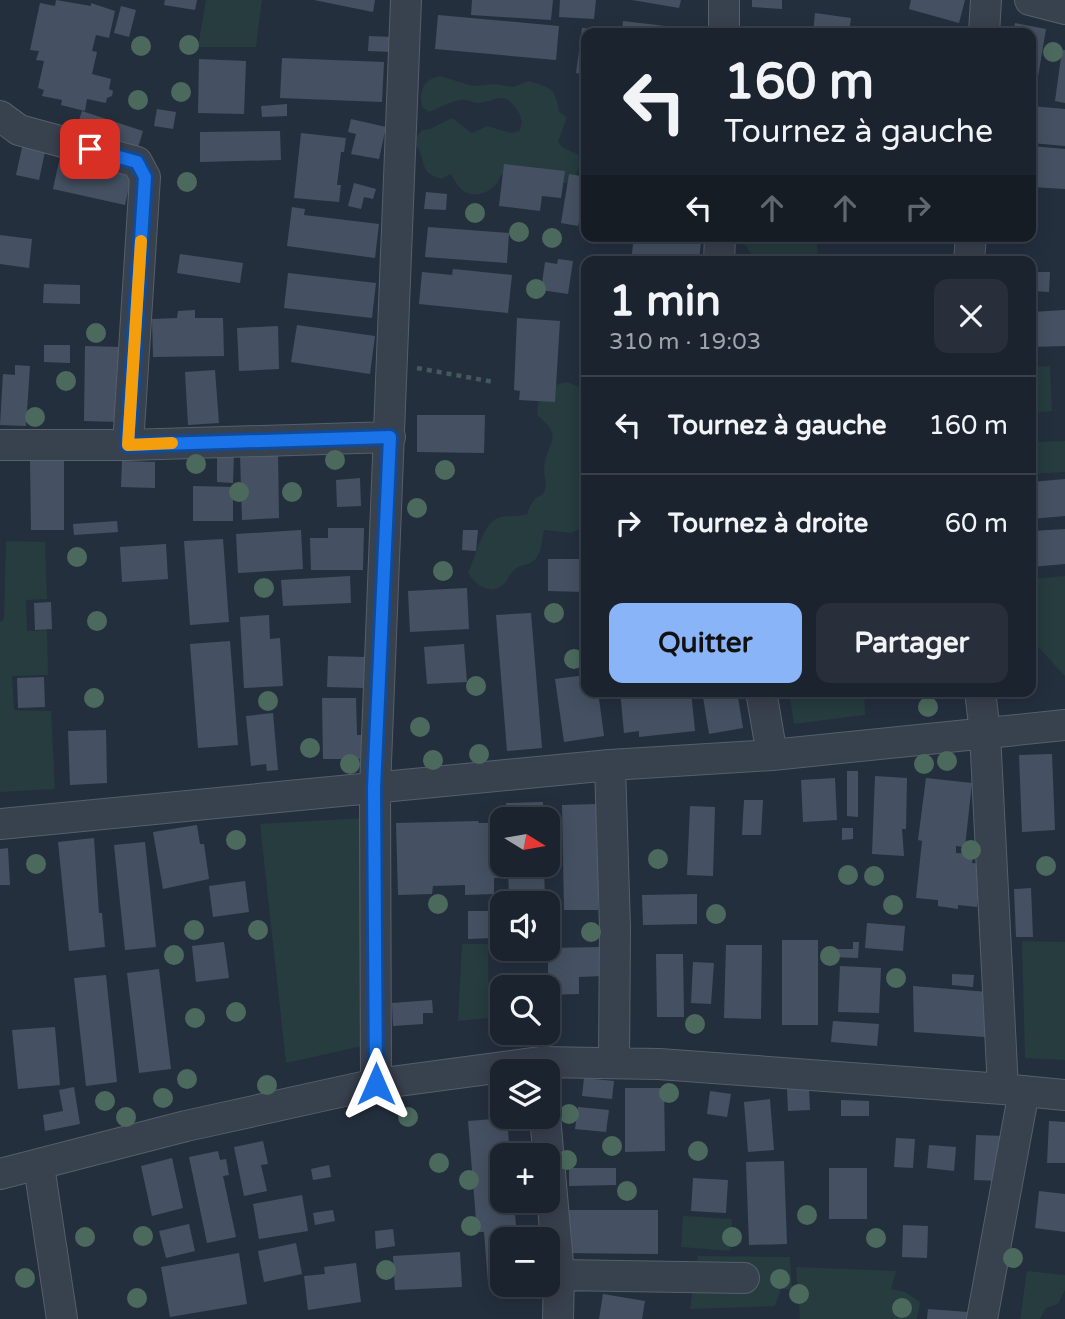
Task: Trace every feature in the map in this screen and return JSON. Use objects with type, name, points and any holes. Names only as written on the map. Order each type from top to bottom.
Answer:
[{"type":"street","points":[[376,1084],[374,788],[390,437],[399,365],[407,0]]},
{"type":"street","points":[[724,0],[724,28]]},
{"type":"street","points":[[984,28],[986,0]]},
{"type":"street","points":[[1030,0],[1065,9]]},
{"type":"street","points":[[0,116],[19,130],[137,162],[145,177],[128,445]]},
{"type":"street","points":[[0,445],[128,445],[390,437]]},
{"type":"street","points":[[762,697],[772,755]]},
{"type":"street","points":[[981,697],[1013,1090],[982,1319]]},
{"type":"street","points":[[0,824],[610,765],[772,755],[1065,725]]},
{"type":"street","points":[[610,765],[615,928],[614,1062]]},
{"type":"street","points":[[560,1065],[614,1062],[1065,1095]]},
{"type":"street","points":[[0,1174],[186,1126],[376,1084],[490,1071]]},
{"type":"street","points":[[546,1129],[555,1227]]},
{"type":"street","points":[[39,1166],[62,1319]]},
{"type":"street","points":[[560,1275],[744,1278]]},
{"type":"street","points":[[558,1297],[558,1319]]},
{"type":"path","points":[[399,365],[494,382]]},
{"type":"green space","points":[[206,0],[262,0],[256,47],[198,47]]},
{"type":"green space","points":[[440,76],[473,86],[497,84],[513,87],[529,81],[551,90],[559,112],[567,117],[558,142],[563,148],[578,154],[580,164],[574,180],[550,183],[507,171],[489,190],[471,194],[460,188],[450,174],[442,179],[428,172],[413,142],[422,130],[452,118],[472,133],[487,126],[511,133],[519,131],[521,123],[517,110],[503,98],[478,103],[457,101],[429,112],[422,107],[423,87]]},
{"type":"green space","points":[[818,242],[818,256],[751,256],[743,243]]},
{"type":"green space","points":[[1050,366],[1052,411],[1036,413],[1036,367]]},
{"type":"green space","points":[[566,382],[581,387],[581,528],[571,533],[544,530],[540,551],[535,560],[517,568],[499,588],[484,588],[468,573],[488,526],[501,517],[527,514],[530,506],[546,487],[545,461],[553,436],[546,423],[537,415],[542,389]]},
{"type":"green space","points":[[1065,441],[1065,472],[1036,474],[1036,442]]},
{"type":"green space","points":[[6,541],[45,542],[47,599],[26,600],[27,631],[47,630],[48,675],[12,676],[14,710],[51,711],[55,789],[0,792],[0,622],[4,619]]},
{"type":"green space","points":[[1065,576],[1065,676],[1036,644],[1036,579]]},
{"type":"green space","points":[[790,697],[864,697],[865,715],[794,724]]},
{"type":"green space","points":[[363,818],[362,1046],[286,1063],[260,824]]},
{"type":"green space","points":[[1022,941],[1065,942],[1065,1060],[1025,1058]]},
{"type":"green space","points":[[462,944],[488,944],[489,1018],[458,1021]]},
{"type":"green space","points":[[683,1216],[732,1219],[730,1251],[681,1247]]},
{"type":"green space","points":[[698,1256],[790,1257],[792,1289],[781,1289],[775,1306],[690,1309]]},
{"type":"green space","points":[[796,1267],[896,1271],[891,1289],[905,1292],[920,1302],[917,1319],[800,1319]]},
{"type":"green space","points":[[1027,1271],[1065,1275],[1065,1290],[1058,1304],[1046,1308],[1040,1319],[1020,1319]]},
{"type":"building","points":[[56,0],[91,6],[91,3],[115,11],[109,38],[96,35],[92,51],[97,52],[92,74],[111,79],[109,89],[113,91],[112,96],[107,98],[106,103],[87,99],[85,111],[61,105],[62,100],[42,96],[44,90],[38,88],[44,61],[36,60],[39,51],[30,50],[40,3],[55,6]]},
{"type":"building","points":[[165,0],[197,0],[195,10],[164,5]]},
{"type":"building","points":[[314,0],[375,0],[373,12]]},
{"type":"building","points":[[472,0],[553,0],[551,20],[471,15]]},
{"type":"building","points":[[560,0],[596,0],[594,19],[559,17]]},
{"type":"building","points":[[632,0],[681,0],[679,8]]},
{"type":"building","points":[[752,0],[782,0],[782,9],[752,7]]},
{"type":"building","points":[[911,0],[965,0],[959,23],[909,9]]},
{"type":"building","points":[[121,6],[136,10],[129,37],[114,33]]},
{"type":"building","points":[[815,13],[851,18],[850,28],[814,28]]},
{"type":"building","points":[[438,15],[559,26],[556,60],[435,49]]},
{"type":"building","points":[[623,21],[682,28],[622,28]]},
{"type":"building","points":[[1015,23],[1046,29],[1036,89],[1036,28],[1014,28]]},
{"type":"building","points":[[369,36],[393,37],[392,52],[368,51]]},
{"type":"building","points":[[581,36],[581,74],[576,73]]},
{"type":"building","points":[[1062,50],[1065,50],[1065,103],[1055,101]]},
{"type":"building","points":[[282,58],[384,62],[382,102],[280,98]]},
{"type":"building","points":[[199,59],[246,61],[244,114],[198,113]]},
{"type":"building","points":[[287,104],[287,116],[262,117],[261,106]]},
{"type":"building","points":[[1036,106],[1065,109],[1065,146],[1036,143]]},
{"type":"building","points":[[157,109],[176,112],[173,129],[154,126]]},
{"type":"building","points":[[82,111],[143,131],[137,151],[75,132]]},
{"type":"building","points":[[351,119],[386,127],[379,159],[351,154],[356,134],[348,132]]},
{"type":"building","points":[[280,131],[281,160],[200,162],[200,132]]},
{"type":"building","points":[[301,133],[346,138],[344,152],[341,152],[337,185],[341,185],[339,202],[294,198]]},
{"type":"building","points":[[23,143],[46,147],[39,180],[16,175]]},
{"type":"building","points":[[1036,146],[1065,149],[1065,189],[1036,187]]},
{"type":"building","points":[[61,152],[75,155],[74,161],[132,174],[125,205],[53,189]]},
{"type":"building","points":[[504,164],[565,171],[561,198],[542,196],[540,211],[499,206]]},
{"type":"building","points":[[569,174],[581,176],[581,217],[578,226],[561,223]]},
{"type":"building","points":[[354,183],[376,189],[373,199],[364,197],[361,209],[348,206]]},
{"type":"building","points":[[426,192],[447,194],[446,210],[424,209]]},
{"type":"building","points":[[292,207],[305,209],[304,215],[379,224],[375,258],[287,246]]},
{"type":"building","points":[[428,227],[509,233],[507,263],[425,257]]},
{"type":"building","points":[[0,235],[32,239],[29,268],[0,264]]},
{"type":"building","points":[[633,242],[701,243],[700,256],[632,256]]},
{"type":"building","points":[[180,254],[243,263],[240,283],[177,273]]},
{"type":"building","points":[[558,259],[573,261],[568,294],[541,290],[545,262],[557,264]]},
{"type":"building","points":[[453,269],[512,275],[508,313],[419,304],[422,272],[452,275]]},
{"type":"building","points":[[1036,272],[1050,272],[1049,292],[1036,291]]},
{"type":"building","points":[[288,273],[376,283],[372,318],[284,308]]},
{"type":"building","points":[[44,284],[80,285],[80,304],[43,303]]},
{"type":"building","points":[[195,310],[195,318],[223,318],[224,356],[153,357],[152,319],[177,318],[178,311]]},
{"type":"building","points":[[1065,310],[1065,346],[1036,347],[1036,312]]},
{"type":"building","points":[[517,318],[560,321],[555,402],[519,400],[520,391],[514,390]]},
{"type":"building","points":[[297,325],[375,336],[370,374],[291,362]]},
{"type":"building","points":[[278,326],[279,369],[239,371],[237,328]]},
{"type":"building","points":[[44,345],[70,345],[70,363],[44,362]]},
{"type":"building","points":[[85,346],[121,347],[119,422],[84,421]]},
{"type":"building","points":[[15,365],[30,366],[26,426],[0,425],[3,374],[15,375]]},
{"type":"building","points":[[215,370],[219,423],[188,425],[185,372]]},
{"type":"building","points":[[417,415],[485,415],[484,453],[417,452]]},
{"type":"building","points":[[217,453],[234,453],[233,483],[217,482]]},
{"type":"building","points":[[278,453],[279,518],[242,520],[240,454]]},
{"type":"building","points":[[30,461],[64,461],[64,530],[31,530]]},
{"type":"building","points":[[122,461],[155,462],[155,488],[121,487]]},
{"type":"building","points":[[360,478],[361,506],[337,507],[336,480]]},
{"type":"building","points":[[1065,479],[1065,516],[1036,519],[1036,482]]},
{"type":"building","points":[[193,486],[233,487],[233,521],[193,521]]},
{"type":"building","points":[[117,521],[118,532],[74,535],[73,524]]},
{"type":"building","points":[[328,528],[364,528],[363,570],[311,570],[310,538],[328,538]]},
{"type":"building","points":[[1065,529],[1065,564],[1036,567],[1036,531]]},
{"type":"building","points":[[301,530],[303,569],[238,573],[236,534]]},
{"type":"building","points":[[463,530],[478,530],[476,551],[462,550]]},
{"type":"building","points":[[223,539],[229,622],[190,625],[184,541]]},
{"type":"building","points":[[166,544],[168,579],[122,582],[120,547]]},
{"type":"building","points":[[548,559],[581,559],[581,592],[548,591]]},
{"type":"building","points":[[350,576],[351,603],[283,606],[281,580]]},
{"type":"building","points":[[467,588],[469,629],[410,632],[408,591]]},
{"type":"building","points":[[51,602],[52,629],[35,630],[34,603]]},
{"type":"building","points":[[531,613],[542,748],[507,751],[496,615]]},
{"type":"building","points":[[269,615],[270,639],[280,638],[283,686],[244,688],[240,617]]},
{"type":"building","points":[[230,641],[238,745],[198,748],[190,644]]},
{"type":"building","points":[[464,644],[467,682],[427,684],[424,647]]},
{"type":"building","points":[[328,656],[365,657],[365,688],[327,687]]},
{"type":"building","points":[[581,676],[581,697],[599,697],[604,736],[564,742],[555,679]]},
{"type":"building","points":[[44,677],[45,707],[18,708],[17,678]]},
{"type":"building","points":[[621,697],[692,697],[695,731],[639,737],[639,731],[624,733]]},
{"type":"building","points":[[703,697],[738,697],[743,728],[709,734]]},
{"type":"building","points":[[322,698],[356,698],[361,759],[323,759]]},
{"type":"building","points":[[273,713],[278,770],[267,771],[266,764],[251,766],[246,716]]},
{"type":"building","points":[[106,730],[107,783],[70,785],[68,731]]},
{"type":"building","points":[[1052,754],[1055,830],[1022,832],[1019,755]]},
{"type":"building","points":[[847,771],[858,771],[858,817],[847,816]]},
{"type":"building","points":[[875,776],[907,778],[906,829],[902,829],[904,856],[872,854]]},
{"type":"building","points":[[835,778],[837,820],[803,822],[801,780]]},
{"type":"building","points":[[926,778],[972,783],[965,847],[956,846],[956,853],[973,854],[972,863],[982,864],[977,907],[958,905],[958,909],[938,906],[938,900],[916,898],[922,841],[918,840]]},
{"type":"building","points":[[744,800],[763,800],[761,835],[742,835]]},
{"type":"building","points":[[543,802],[543,807],[506,807],[506,803]]},
{"type":"building","points":[[597,804],[597,844],[603,844],[603,860],[598,860],[598,910],[564,910],[562,805]]},
{"type":"building","points":[[690,806],[715,807],[713,876],[687,875]]},
{"type":"building","points":[[396,823],[490,823],[490,877],[499,877],[494,878],[494,891],[490,891],[490,894],[465,895],[465,885],[433,886],[432,894],[398,895]]},
{"type":"building","points":[[197,825],[200,844],[204,844],[209,879],[163,889],[153,832]]},
{"type":"building","points":[[842,828],[853,828],[853,839],[842,840]]},
{"type":"building","points":[[94,838],[99,913],[102,913],[105,947],[69,951],[58,842]]},
{"type":"building","points":[[145,842],[156,947],[125,950],[114,845]]},
{"type":"building","points":[[8,848],[10,885],[0,885],[0,849]]},
{"type":"building","points":[[508,877],[544,877],[545,891],[509,891]]},
{"type":"building","points":[[245,881],[249,912],[213,917],[209,886]]},
{"type":"building","points":[[1031,888],[1033,937],[1016,937],[1014,889]]},
{"type":"building","points":[[697,894],[697,924],[643,925],[642,895]]},
{"type":"building","points":[[468,911],[490,911],[490,938],[468,939]]},
{"type":"building","points":[[867,923],[905,926],[903,951],[865,948]]},
{"type":"building","points":[[782,940],[818,940],[818,1025],[782,1025]]},
{"type":"building","points":[[224,942],[229,978],[196,982],[192,946]]},
{"type":"building","points":[[853,942],[859,942],[858,958],[831,957],[831,949],[853,949]]},
{"type":"building","points":[[726,945],[762,945],[761,1019],[724,1018]]},
{"type":"building","points":[[601,947],[602,976],[579,977],[579,994],[560,995],[560,975],[548,975],[548,961],[560,961],[560,948]]},
{"type":"building","points":[[656,954],[683,954],[684,1017],[657,1017]]},
{"type":"building","points":[[693,962],[714,963],[711,1004],[691,1003]]},
{"type":"building","points":[[840,966],[881,968],[879,1013],[838,1012]]},
{"type":"building","points":[[159,969],[171,1069],[139,1073],[127,973]]},
{"type":"building","points":[[952,974],[974,975],[973,987],[952,985]]},
{"type":"building","points":[[106,975],[117,1082],[86,1086],[74,978]]},
{"type":"building","points":[[913,986],[988,992],[985,1037],[914,1032]]},
{"type":"building","points":[[432,1000],[433,1013],[423,1013],[423,1024],[393,1026],[392,1003]]},
{"type":"building","points":[[833,1021],[879,1024],[877,1046],[831,1042]]},
{"type":"building","points":[[55,1027],[60,1085],[18,1089],[12,1030]]},
{"type":"building","points":[[584,1078],[614,1081],[612,1099],[582,1096]]},
{"type":"building","points":[[74,1087],[80,1124],[45,1131],[43,1115],[63,1111],[59,1090]]},
{"type":"building","points":[[625,1088],[664,1088],[665,1151],[625,1152]]},
{"type":"building","points":[[787,1089],[809,1089],[810,1110],[788,1111]]},
{"type":"building","points":[[710,1091],[731,1094],[727,1117],[707,1114]]},
{"type":"building","points":[[770,1099],[774,1150],[748,1152],[744,1102]]},
{"type":"building","points":[[841,1100],[869,1101],[869,1116],[841,1116]]},
{"type":"building","points":[[578,1107],[609,1110],[606,1132],[575,1129]]},
{"type":"building","points":[[490,1119],[490,1129],[508,1129],[509,1143],[490,1143],[490,1213],[515,1213],[516,1227],[490,1227],[488,1283],[484,1232],[477,1232],[468,1121]]},
{"type":"building","points":[[1049,1121],[1065,1122],[1065,1163],[1047,1163]]},
{"type":"building","points":[[976,1135],[1004,1136],[1002,1181],[974,1180]]},
{"type":"building","points":[[896,1138],[915,1139],[913,1168],[894,1167]]},
{"type":"building","points":[[263,1141],[268,1164],[261,1165],[267,1191],[244,1196],[234,1147]]},
{"type":"building","points":[[929,1145],[956,1147],[954,1171],[927,1168]]},
{"type":"building","points":[[218,1151],[220,1160],[226,1159],[229,1175],[223,1176],[236,1237],[207,1243],[189,1157]]},
{"type":"building","points":[[172,1158],[183,1208],[152,1216],[141,1166]]},
{"type":"building","points":[[784,1161],[787,1244],[749,1245],[746,1162]]},
{"type":"building","points":[[329,1165],[331,1177],[313,1180],[311,1169]]},
{"type":"building","points":[[569,1168],[616,1168],[616,1185],[569,1186]]},
{"type":"building","points":[[829,1168],[867,1168],[867,1219],[829,1219]]},
{"type":"building","points":[[693,1178],[728,1180],[726,1213],[691,1211]]},
{"type":"building","points":[[1039,1191],[1065,1194],[1065,1232],[1035,1228]]},
{"type":"building","points":[[302,1195],[308,1231],[259,1239],[253,1204]]},
{"type":"building","points":[[333,1210],[335,1221],[315,1225],[313,1213]]},
{"type":"building","points":[[563,1210],[658,1210],[658,1254],[563,1253]]},
{"type":"building","points":[[189,1224],[195,1251],[166,1258],[159,1231]]},
{"type":"building","points":[[903,1225],[928,1226],[927,1258],[902,1257]]},
{"type":"building","points":[[393,1229],[395,1246],[376,1249],[375,1231]]},
{"type":"building","points":[[296,1243],[302,1274],[264,1282],[258,1251]]},
{"type":"building","points":[[460,1252],[462,1287],[395,1290],[393,1256]]},
{"type":"building","points":[[239,1253],[247,1304],[170,1317],[161,1267]]},
{"type":"building","points":[[356,1263],[361,1302],[308,1310],[304,1276],[325,1274],[324,1267]]},
{"type":"building","points":[[603,1294],[645,1301],[642,1319],[599,1319]]},
{"type":"building","points":[[928,1309],[968,1312],[968,1319],[927,1319]]},
{"type":"slow traffic","points":[[141,241],[128,445],[172,443]]},
{"type":"route","points":[[90,149],[137,162],[145,177],[128,445],[390,437],[374,788],[376,1084]]}]
